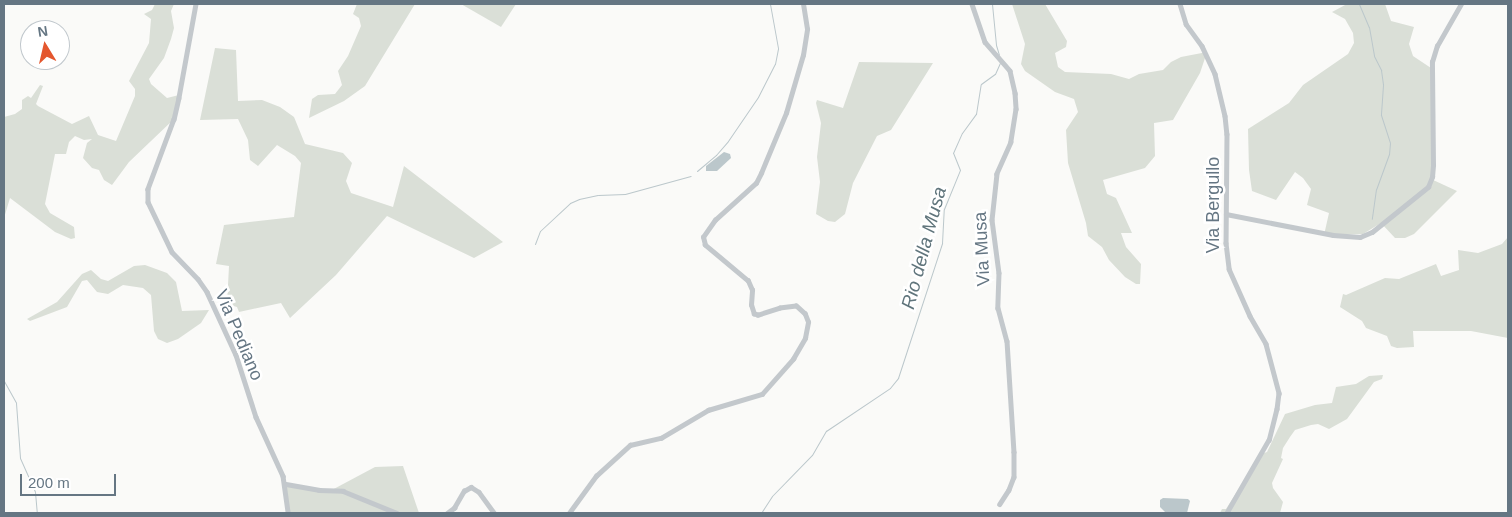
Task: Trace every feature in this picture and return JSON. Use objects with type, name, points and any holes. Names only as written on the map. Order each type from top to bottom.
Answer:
[{"type":"street","name":"Via Pediano","points":[[196,4],[177,105],[148,189],[148,202],[172,252],[206,292],[236,355],[256,417],[286,484],[288,513]]},
{"type":"street","points":[[569,513],[596,476],[630,445],[661,438],[708,410],[762,394],[793,359],[805,338],[808,322],[805,314],[796,306],[780,308],[758,315],[754,314],[752,290],[748,281],[705,245],[703,237],[716,220],[756,183],[761,173],[786,114],[803,55],[807,29],[803,4]]},
{"type":"street","name":"Via Musa","points":[[972,4],[985,42],[1010,71],[1013,80],[1016,109],[1011,142],[997,174],[992,220],[999,273],[998,308],[1007,341],[1014,458],[1012,484],[1000,504]]},
{"type":"street","name":"Via Bergullo","points":[[1180,4],[1186,24],[1202,46],[1215,74],[1225,116],[1227,134],[1226,214],[1229,269],[1245,308],[1266,344],[1277,384],[1279,399],[1269,440],[1227,513]]},
{"type":"street","points":[[1226,214],[1332,235],[1360,237],[1372,232],[1428,187],[1432,177],[1433,165],[1432,62],[1437,46],[1461,4]]},
{"type":"street","points":[[286,484],[319,490],[343,491],[397,513]]},
{"type":"street","points":[[447,513],[454,508],[464,491],[471,487],[479,492],[494,513]]},
{"type":"shaded area","points":[[155,4],[174,4],[171,11],[174,28],[171,39],[164,58],[149,79],[151,84],[167,98],[179,95],[173,120],[129,162],[112,185],[104,180],[99,170],[92,168],[83,158],[87,143],[92,139],[84,140],[75,136],[69,142],[66,154],[55,154],[45,204],[50,213],[74,227],[75,238],[71,239],[55,232],[10,198],[4,218],[4,117],[15,114],[22,109],[22,100],[28,96],[31,98],[40,85],[43,86],[36,104],[38,106],[72,124],[89,116],[98,135],[116,141],[135,96],[135,89],[129,81],[149,43],[151,19],[144,14],[152,10]]},
{"type":"shaded area","points":[[357,4],[415,4],[365,86],[344,101],[309,118],[312,99],[318,95],[335,94],[342,85],[338,71],[348,56],[361,26],[359,18],[353,14]]},
{"type":"shaded area","points":[[461,4],[516,4],[501,27]]},
{"type":"shaded area","points":[[1012,4],[1045,4],[1067,41],[1066,47],[1055,53],[1058,67],[1065,72],[1111,74],[1129,79],[1139,74],[1163,70],[1171,62],[1181,57],[1207,52],[1200,73],[1173,120],[1154,123],[1155,156],[1145,168],[1103,180],[1107,194],[1116,198],[1132,233],[1121,233],[1126,247],[1141,264],[1140,284],[1136,284],[1125,277],[1109,260],[1102,247],[1088,236],[1086,223],[1068,163],[1066,130],[1078,112],[1074,99],[1055,92],[1025,71],[1021,64],[1025,44]]},
{"type":"shaded area","points":[[1347,4],[1385,4],[1391,21],[1414,27],[1409,44],[1413,56],[1431,68],[1431,179],[1457,191],[1414,234],[1405,238],[1395,238],[1381,223],[1363,234],[1324,235],[1329,213],[1307,205],[1311,189],[1303,178],[1295,172],[1276,200],[1252,191],[1249,170],[1248,129],[1289,103],[1303,85],[1348,54],[1354,43],[1353,33],[1345,19],[1332,12]]},
{"type":"shaded area","points":[[215,48],[236,50],[238,101],[262,100],[280,107],[294,117],[305,144],[343,153],[352,163],[346,181],[351,193],[393,207],[404,166],[503,242],[474,258],[387,216],[336,275],[290,318],[281,303],[239,312],[237,307],[227,304],[229,266],[216,264],[224,225],[294,217],[301,163],[295,156],[277,145],[258,166],[250,160],[248,140],[238,119],[200,120]]},
{"type":"shaded area","points":[[859,62],[933,63],[891,130],[877,136],[853,183],[845,214],[835,222],[828,221],[816,214],[820,182],[817,157],[821,123],[816,103],[817,100],[843,108]]},
{"type":"shaded area","points":[[724,152],[730,154],[731,158],[717,171],[706,171],[706,166]]},
{"type":"shaded area","points":[[1508,237],[1508,338],[1471,331],[1413,331],[1414,347],[1397,348],[1391,346],[1387,336],[1366,328],[1362,321],[1340,307],[1343,294],[1346,295],[1385,278],[1399,279],[1436,264],[1441,276],[1459,270],[1458,250],[1478,253],[1502,244]]},
{"type":"shaded area","points":[[145,265],[167,273],[176,282],[182,311],[209,310],[201,323],[178,339],[167,343],[158,339],[154,331],[151,295],[143,288],[123,285],[108,294],[97,292],[87,280],[82,281],[67,307],[30,321],[27,319],[57,302],[82,274],[91,270],[101,279],[108,281],[134,266]]},
{"type":"shaded area","points":[[1383,375],[1382,379],[1374,382],[1347,419],[1329,429],[1318,424],[1295,430],[1283,448],[1281,458],[1283,459],[1272,483],[1273,488],[1283,502],[1280,513],[1220,513],[1222,509],[1226,509],[1261,454],[1267,452],[1285,414],[1315,405],[1332,403],[1336,387],[1356,384],[1369,376]]},
{"type":"shaded area","points":[[403,466],[419,513],[288,513],[286,484],[330,491],[375,467]]},
{"type":"shaded area","points":[[1163,498],[1188,499],[1190,501],[1187,513],[1166,513],[1160,507],[1160,500]]},
{"type":"waterway","points":[[697,171],[716,155],[728,141],[758,97],[775,64],[778,48],[770,4]]},
{"type":"waterway","name":"Rio della Musa","points":[[992,4],[996,45],[999,55]]},
{"type":"waterway","points":[[1359,4],[1369,27],[1374,56],[1381,70],[1383,85],[1381,115],[1390,143],[1389,154],[1376,189],[1372,219]]},
{"type":"waterway","name":"Rio della Musa","points":[[761,513],[772,496],[812,455],[826,431],[890,388],[898,378],[942,243],[944,209],[960,170],[953,153],[962,133],[976,114],[981,84],[995,74],[1000,63]]},
{"type":"waterway","points":[[535,244],[540,231],[570,203],[579,199],[598,195],[625,194],[691,176]]},
{"type":"waterway","points":[[4,381],[16,403],[20,458],[35,492],[37,513]]}]
